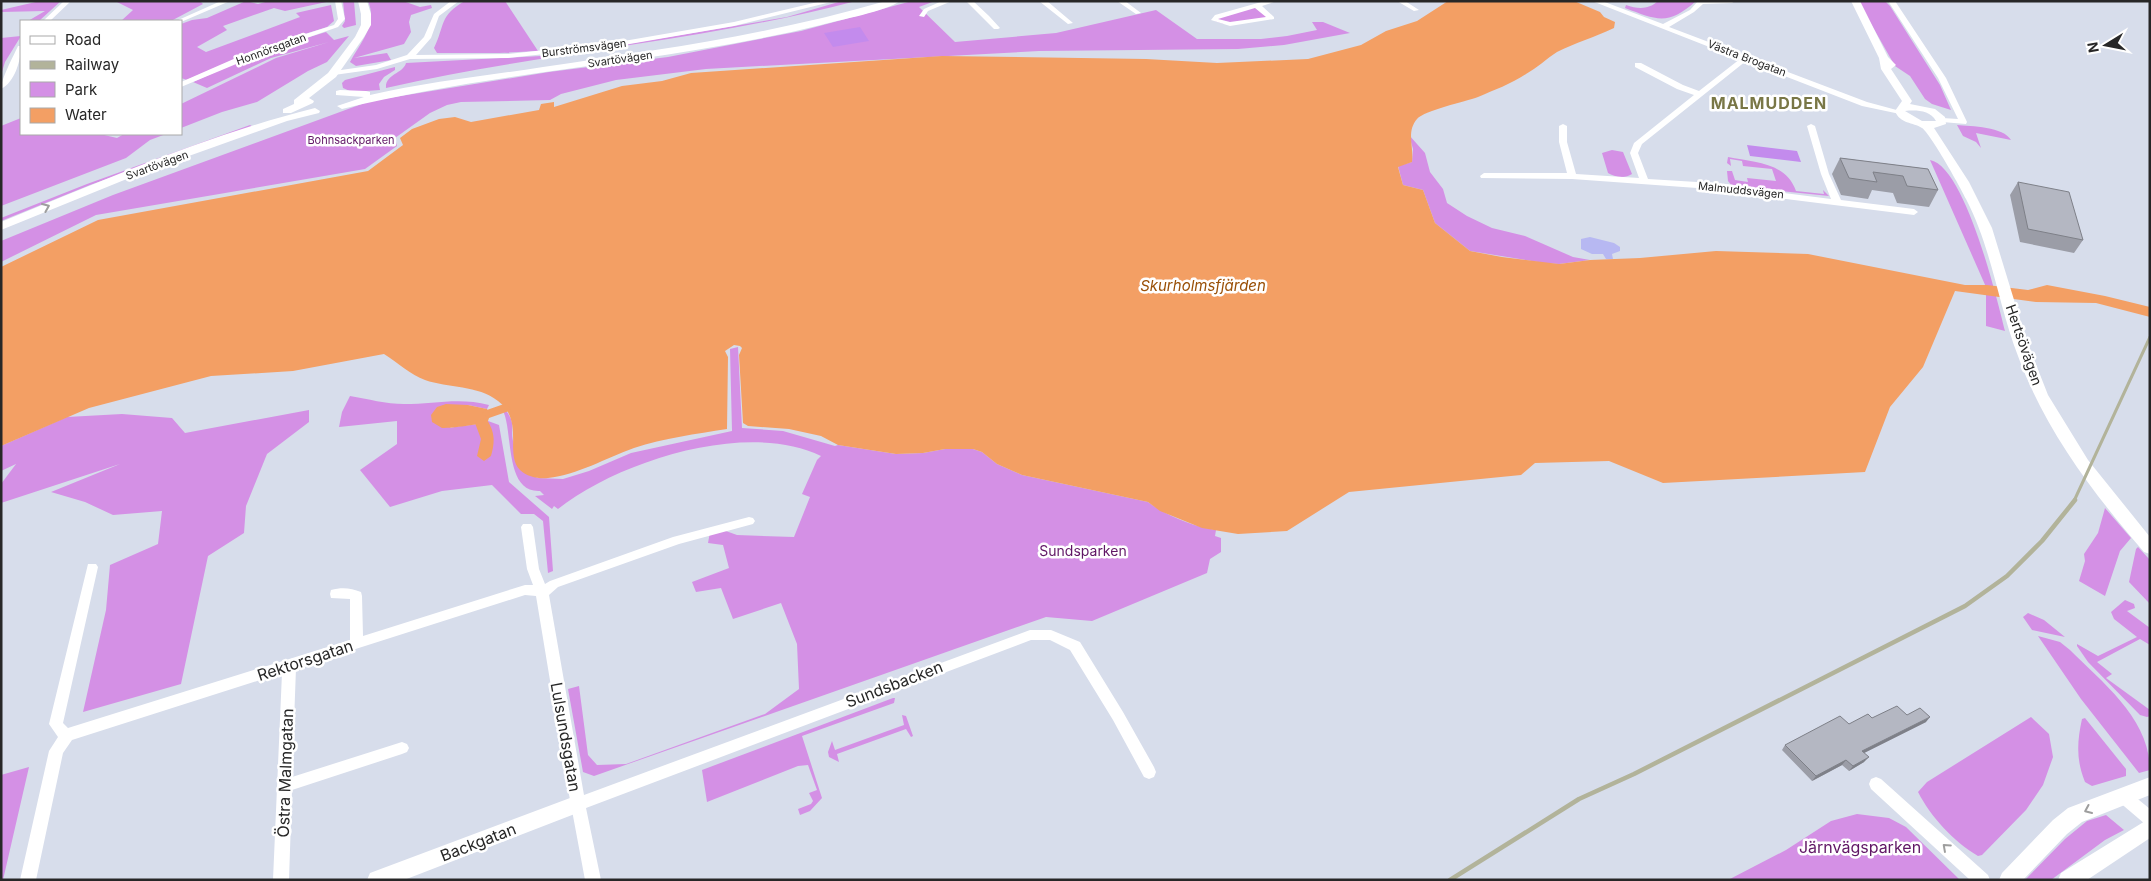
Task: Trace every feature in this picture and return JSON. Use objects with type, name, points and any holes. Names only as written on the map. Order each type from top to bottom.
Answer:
[{"type":"main road","points":[[218,134],[292,105],[334,73],[366,25],[366,14],[362,1]]},
{"type":"main road","name":"Svartövägen","points":[[1,226],[140,170],[283,119],[323,111],[376,95],[464,74],[713,37],[798,20],[869,1]]},
{"type":"main road","name":"Svartövägen","points":[[396,90],[740,40],[833,20],[896,1]]},
{"type":"main road","points":[[1854,1],[1884,58],[1916,97],[1938,116],[1940,124],[1926,125],[1910,121],[1901,110]]},
{"type":"main road","points":[[1884,58],[1886,69],[1907,101],[1901,110]]},
{"type":"main road","points":[[328,94],[334,73]]},
{"type":"main road","points":[[340,93],[348,97],[348,101],[342,106]]},
{"type":"main road","name":"Svartövägen","points":[[1,215],[138,161],[276,116],[328,94],[376,95]]},
{"type":"main road","points":[[309,101],[305,107],[323,111]]},
{"type":"main road","points":[[1901,110],[1918,108],[1938,116]]},
{"type":"main road","name":"Hertsövägen","points":[[1926,125],[1950,160],[1976,206],[1992,243],[2024,353],[2044,402],[2069,445],[2102,491],[2150,548]]},
{"type":"main road","points":[[2009,880],[2060,827],[2075,816],[2150,786]]},
{"type":"main road","name":"Backgatan","points":[[377,880],[416,873],[578,804]]},
{"type":"main road","points":[[2068,880],[2150,826]]},
{"type":"street","points":[[47,20],[68,1]]},
{"type":"street","points":[[181,20],[227,1]]},
{"type":"street","name":"Honnörsgatan","points":[[182,85],[255,53],[336,26],[342,19],[338,1]]},
{"type":"street","points":[[410,57],[427,38],[436,15],[456,1]]},
{"type":"street","name":"Burströmsvägen","points":[[334,73],[377,67],[410,57],[508,56],[589,48],[695,31],[832,1]]},
{"type":"street","points":[[922,16],[926,10],[949,1]]},
{"type":"street","points":[[969,1],[987,16],[996,28]]},
{"type":"street","points":[[1042,1],[1070,23]]},
{"type":"street","points":[[1120,1],[1138,13]]},
{"type":"street","points":[[1257,6],[1272,18],[1230,24],[1220,23],[1214,19],[1216,16],[1274,1]]},
{"type":"street","points":[[1400,1],[1416,10]]},
{"type":"street","name":"Västra Brogatan","points":[[1595,1],[1865,104],[1901,110]]},
{"type":"street","points":[[1663,27],[1692,11],[1702,2],[1732,1]]},
{"type":"street","points":[[1891,1],[1942,78],[1963,122],[1938,116]]},
{"type":"street","points":[[1,87],[9,78],[20,50]]},
{"type":"street","points":[[1644,181],[1634,155],[1634,149],[1638,143],[1746,58]]},
{"type":"street","points":[[1638,66],[1680,88],[1699,94]]},
{"type":"street","points":[[1563,126],[1563,142],[1572,176]]},
{"type":"street","points":[[1811,126],[1825,174],[1837,202]]},
{"type":"street","name":"Malmuddsvägen","points":[[1484,176],[1524,174],[1644,181],[1914,212]]},
{"type":"street","points":[[542,593],[554,584],[676,540],[749,521]]},
{"type":"street","name":"Lulsundsgatan","points":[[526,527],[533,569],[542,593],[593,880]]},
{"type":"street","points":[[28,880],[56,751],[67,735],[60,731],[56,724],[92,567]]},
{"type":"street","name":"Rektorsgatan","points":[[67,735],[525,590],[536,590],[542,593]]},
{"type":"street","points":[[336,594],[349,593],[356,596],[358,643]]},
{"type":"street","name":"Sundsbacken","points":[[578,804],[1030,634],[1051,635],[1075,646],[1118,716],[1149,772]]},
{"type":"street","name":"Östra Malmgatan","points":[[281,880],[290,665]]},
{"type":"street","points":[[285,786],[402,748]]},
{"type":"street","points":[[1876,784],[1982,880]]},
{"type":"street","points":[[2123,796],[2150,819]]},
{"type":"green space","points":[[40,1],[61,1],[40,20],[30,20],[45,11],[1,12],[1,10]]},
{"type":"green space","points":[[115,1],[200,1],[203,4],[173,20],[122,20],[133,10]]},
{"type":"green space","points":[[246,1],[258,4],[269,1],[331,1],[285,11],[274,8],[223,26],[227,30],[197,47],[206,52],[300,17],[296,13],[331,5],[334,21],[327,27],[267,46],[187,80],[182,78],[182,24],[207,18]]},
{"type":"green space","points":[[343,1],[354,1],[356,25],[344,28],[342,26],[345,21]]},
{"type":"green space","points":[[368,1],[403,1],[420,7],[431,5],[432,8],[411,15],[409,22],[411,32],[404,44],[354,58],[387,53],[391,60],[356,66],[350,62],[370,25],[371,9]]},
{"type":"green space","points":[[465,1],[505,1],[538,51],[437,53],[434,48],[447,16]]},
{"type":"green space","points":[[842,1],[856,1],[798,15],[739,27],[503,65],[386,88],[388,80],[401,70],[406,63],[541,56],[621,45],[787,17]]},
{"type":"green space","name":"Bohnsackparken","points":[[912,1],[935,1],[919,7],[955,42],[1056,33],[1156,10],[1197,39],[1261,39],[1287,36],[1317,30],[1312,22],[1323,22],[1350,33],[1284,45],[1238,49],[1039,51],[706,69],[616,80],[561,94],[550,100],[461,102],[447,105],[430,113],[395,138],[397,146],[365,169],[96,215],[1,262],[1,241],[113,195],[370,101],[549,72],[668,57],[801,31]]},
{"type":"green space","points":[[1658,1],[1696,1],[1678,14],[1662,18],[1654,18],[1625,8],[1626,5],[1639,8],[1647,7]]},
{"type":"green space","points":[[1858,1],[1885,1],[1890,6],[1940,85],[1951,110],[1932,104],[1925,99],[1910,76],[1895,66]]},
{"type":"green space","points":[[1257,6],[1271,18],[1224,24],[1215,21],[1217,15]]},
{"type":"green space","points":[[326,32],[334,40],[349,36],[327,62],[308,71],[257,102],[222,112],[182,128],[182,104],[276,58],[329,42],[271,58],[207,88],[193,82],[260,52]]},
{"type":"green space","points":[[20,36],[5,62],[1,75],[1,38]]},
{"type":"green space","points":[[395,67],[395,70],[384,77],[379,84],[380,90],[352,92],[343,88],[342,83],[345,80]]},
{"type":"green space","points":[[20,118],[20,135],[104,135],[117,138],[122,135],[163,135],[150,140],[126,158],[1,206],[1,126]]},
{"type":"green space","points":[[250,125],[253,127],[90,185],[1,221],[1,218],[87,184]]},
{"type":"green space","points":[[1957,125],[1995,130],[2002,132],[2011,140],[1976,133],[1981,148],[1976,142],[1963,136]]},
{"type":"green space","points":[[1409,135],[1425,153],[1430,172],[1443,189],[1447,203],[1467,216],[1492,228],[1525,236],[1573,257],[1590,260],[1559,264],[1544,263],[1470,251],[1435,223],[1423,190],[1403,185],[1398,166],[1412,162],[1413,149]]},
{"type":"green space","points":[[1612,150],[1623,152],[1632,174],[1620,177],[1608,173],[1602,153]]},
{"type":"green space","points":[[1728,157],[1758,162],[1777,169],[1785,174],[1796,191],[1824,194],[1823,190],[1829,196],[1732,186],[1728,181],[1727,171],[1732,171],[1735,180],[1748,182],[1747,178],[1776,181],[1772,169],[1743,166],[1742,161],[1730,159],[1731,166],[1727,163]]},
{"type":"green space","points":[[1930,160],[1943,168],[1955,185],[1967,208],[1987,264],[2005,331],[1986,326],[1986,287]]},
{"type":"green space","name":"Sundsparken","points":[[738,347],[742,428],[783,431],[835,446],[896,454],[923,453],[945,449],[973,449],[982,452],[997,464],[1022,475],[1148,502],[1180,520],[1216,530],[1215,536],[1221,538],[1221,552],[1210,559],[1207,573],[1092,621],[1046,617],[594,776],[583,772],[568,689],[579,686],[588,755],[597,765],[626,764],[765,714],[799,689],[797,644],[781,603],[733,619],[721,588],[696,592],[692,582],[729,568],[723,545],[708,543],[710,532],[723,530],[737,535],[794,537],[810,497],[802,494],[817,460],[821,456],[791,446],[757,442],[721,444],[685,451],[614,475],[584,491],[558,509],[554,506],[552,509],[535,496],[544,495],[540,491],[528,489],[520,482],[515,471],[506,418],[502,409],[504,408],[510,418],[516,449],[537,478],[563,479],[589,471],[631,453],[732,431],[730,349]]},
{"type":"green space","points":[[350,396],[397,404],[468,401],[489,405],[487,409],[468,405],[450,428],[488,421],[499,425],[509,482],[549,517],[553,571],[548,573],[543,521],[534,514],[521,514],[492,485],[442,491],[390,507],[360,470],[397,444],[397,421],[339,427],[342,412]]},
{"type":"green space","points":[[309,410],[309,422],[267,454],[246,506],[244,533],[208,556],[181,684],[83,712],[106,610],[110,565],[158,544],[162,511],[113,515],[85,502],[51,492],[120,464],[1,503],[1,484],[16,464],[1,471],[1,446],[67,417],[122,414],[172,418],[185,433]]},
{"type":"green space","points":[[2105,508],[2131,538],[2120,551],[2105,596],[2079,581],[2085,561],[2084,554],[2098,533]]},
{"type":"green space","points":[[2138,547],[2150,560],[2150,604],[2129,582]]},
{"type":"green space","points":[[2125,600],[2134,604],[2135,608],[2127,611],[2150,628],[2150,645],[2140,639],[2097,662],[2112,674],[2106,678],[2150,710],[2150,716],[2147,717],[2140,715],[2088,662],[2077,646],[2077,644],[2098,656],[2137,637],[2114,619],[2111,612]]},
{"type":"green space","points":[[2028,613],[2044,620],[2065,637],[2032,630],[2023,617]]},
{"type":"green space","points":[[2038,636],[2060,642],[2110,689],[2122,703],[2142,734],[2148,752],[2150,770],[2139,773],[2081,699]]},
{"type":"green space","points":[[895,698],[894,703],[802,736],[822,798],[810,811],[800,815],[798,809],[811,804],[813,801],[809,793],[817,790],[808,765],[798,766],[707,802],[702,770]]},
{"type":"green space","points":[[902,715],[906,716],[913,736],[911,737],[906,729],[837,754],[839,762],[829,757],[828,752],[832,741],[835,750],[904,725]]},
{"type":"green space","points":[[2031,717],[2049,734],[2053,757],[2043,785],[2026,810],[1982,855],[1978,856],[1944,828],[1929,810],[1918,792],[1927,782]]},
{"type":"green space","points":[[2085,718],[2126,769],[2126,776],[2092,786],[2085,782],[2078,751],[2082,719]]},
{"type":"green space","points":[[29,767],[3,880],[1,880],[1,775]]},
{"type":"green space","name":"Järnvägsparken","points":[[1857,814],[1889,818],[1906,827],[1960,880],[1728,880],[1786,850],[1831,821]]},
{"type":"green space","points":[[2106,815],[2124,830],[2105,840],[2051,880],[2025,880],[2065,839],[2087,821]]},
{"type":"sand","points":[[1590,237],[1614,243],[1620,247],[1620,251],[1612,254],[1613,259],[1606,259],[1603,254],[1592,254],[1581,249],[1581,239]]},
{"type":"shaded area","points":[[860,27],[869,41],[833,47],[824,33]]},
{"type":"shaded area","points":[[1747,145],[1797,151],[1801,162],[1750,156]]},
{"type":"water","name":"Skurholmsfjärden","points":[[1448,1],[1574,1],[1600,12],[1604,17],[1615,22],[1614,28],[1557,52],[1534,69],[1502,87],[1478,97],[1428,112],[1417,119],[1411,134],[1412,162],[1398,167],[1403,185],[1423,190],[1435,223],[1470,251],[1559,264],[1716,251],[1808,254],[1965,285],[1987,285],[2028,290],[2047,285],[2150,307],[2150,317],[2096,303],[2036,302],[1955,291],[1923,367],[1890,407],[1865,472],[1663,483],[1609,461],[1535,463],[1521,475],[1349,492],[1287,531],[1238,534],[1202,528],[1160,511],[1148,502],[1022,475],[997,464],[982,452],[973,449],[945,449],[923,453],[896,454],[838,445],[821,436],[789,429],[748,426],[743,423],[739,355],[742,348],[734,345],[725,351],[728,357],[727,429],[680,437],[634,448],[581,470],[548,478],[530,476],[520,470],[514,455],[511,418],[498,401],[472,389],[434,383],[420,378],[384,354],[293,371],[211,376],[89,408],[1,446],[1,267],[98,220],[368,171],[403,145],[400,138],[412,129],[439,119],[455,117],[471,122],[539,110],[541,104],[554,102],[554,107],[622,86],[662,81],[691,73],[942,56],[1146,59],[1217,63],[1308,59],[1361,45],[1386,31],[1417,21]]},
{"type":"water","points":[[446,404],[468,405],[487,409],[490,415],[488,421],[442,428],[432,422],[431,415],[437,407]]},
{"type":"building","points":[[1840,158],[1928,169],[1938,190],[1907,186],[1903,176],[1873,172],[1877,182],[1849,178]]},
{"type":"building","points":[[2018,182],[2069,192],[2083,240],[2028,229]]},
{"type":"building","points":[[1897,706],[1907,715],[1920,708],[1930,717],[1862,751],[1869,757],[1853,766],[1846,760],[1816,776],[1785,745],[1840,716],[1849,724],[1868,714],[1872,718]]},
{"type":"waterway","points":[[489,414],[504,408]]},
{"type":"waterway","points":[[482,423],[487,439],[484,456]]},
{"type":"railway","points":[[2074,501],[2150,337]]},
{"type":"railway","points":[[1450,880],[1579,799],[1634,774],[1965,606],[2007,576],[2042,541],[2075,500]]},
{"type":"district","name":"MALMUDDEN","points":[[1769,103]]}]
